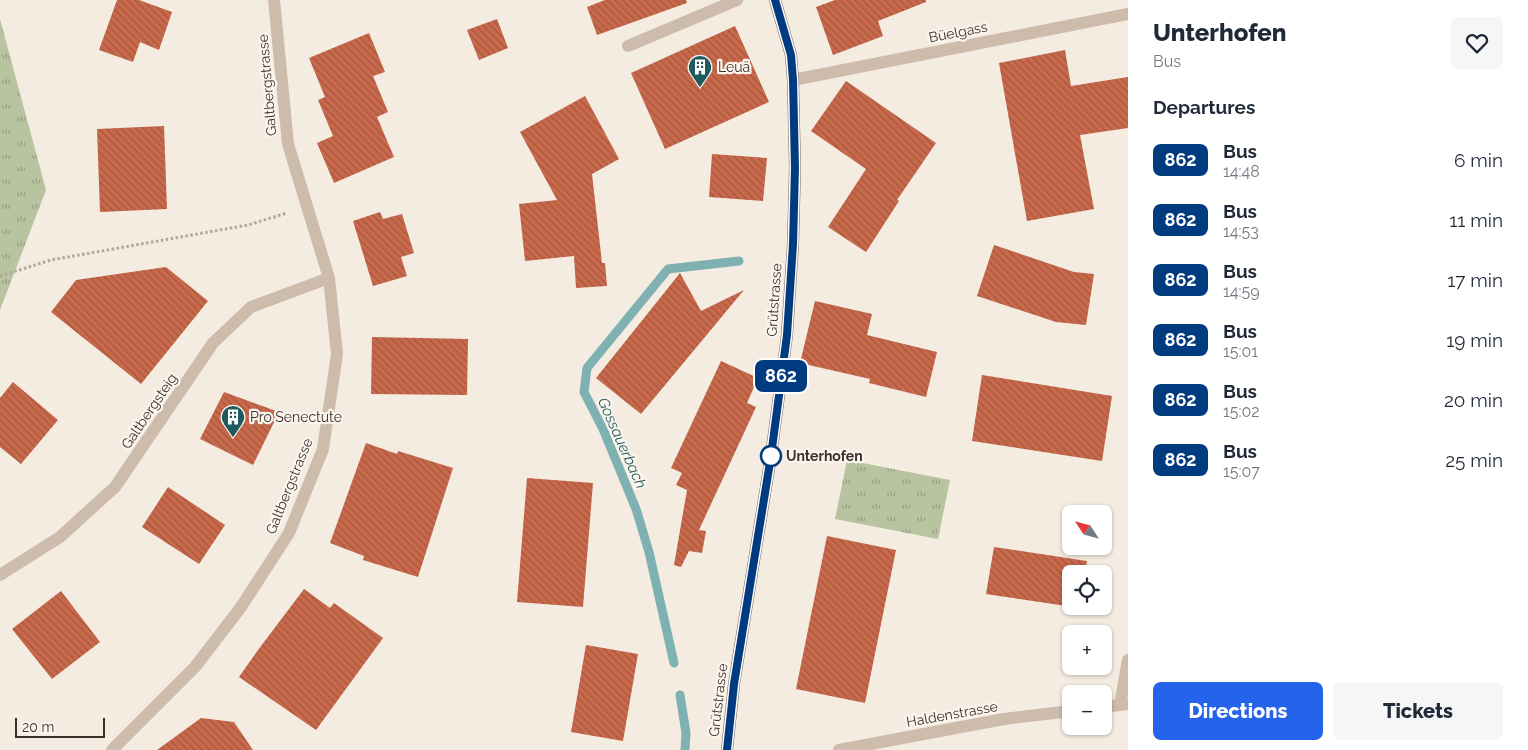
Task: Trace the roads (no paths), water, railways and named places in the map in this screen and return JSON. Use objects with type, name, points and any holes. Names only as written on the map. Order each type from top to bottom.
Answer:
[{"type":"main road","name":"Grütstrasse","points":[[727,750],[734,684],[771,456],[787,335],[793,244],[795,168],[793,80],[791,55],[775,0]]},
{"type":"street","name":"Galtbergstrasse","points":[[112,750],[195,667],[241,607],[289,533],[323,449],[337,354],[328,278],[288,144],[274,0]]},
{"type":"street","points":[[628,46],[737,0]]},
{"type":"street","name":"Büelgass","points":[[793,80],[1128,14]]},
{"type":"street","name":"Galtbergsteig","points":[[0,575],[60,536],[115,487],[213,343],[251,307],[328,278]]},
{"type":"street","points":[[1124,704],[1128,660]]},
{"type":"street","name":"Haldenstrasse","points":[[839,750],[903,744],[1004,719],[1062,712]]},
{"type":"waterway","name":"Gossauerbach","points":[[674,663],[649,552],[636,509],[603,429],[584,392],[587,368],[668,269],[739,261]]},
{"type":"waterway","name":"Gossauerbach","points":[[680,695],[686,733],[685,750]]},
{"type":"place","name":"Leuä","points":[[700,88]]},
{"type":"place","name":"Pro Senectute","points":[[233,438]]},
{"type":"place","name":"Unterhofen","points":[[771,456]]}]
